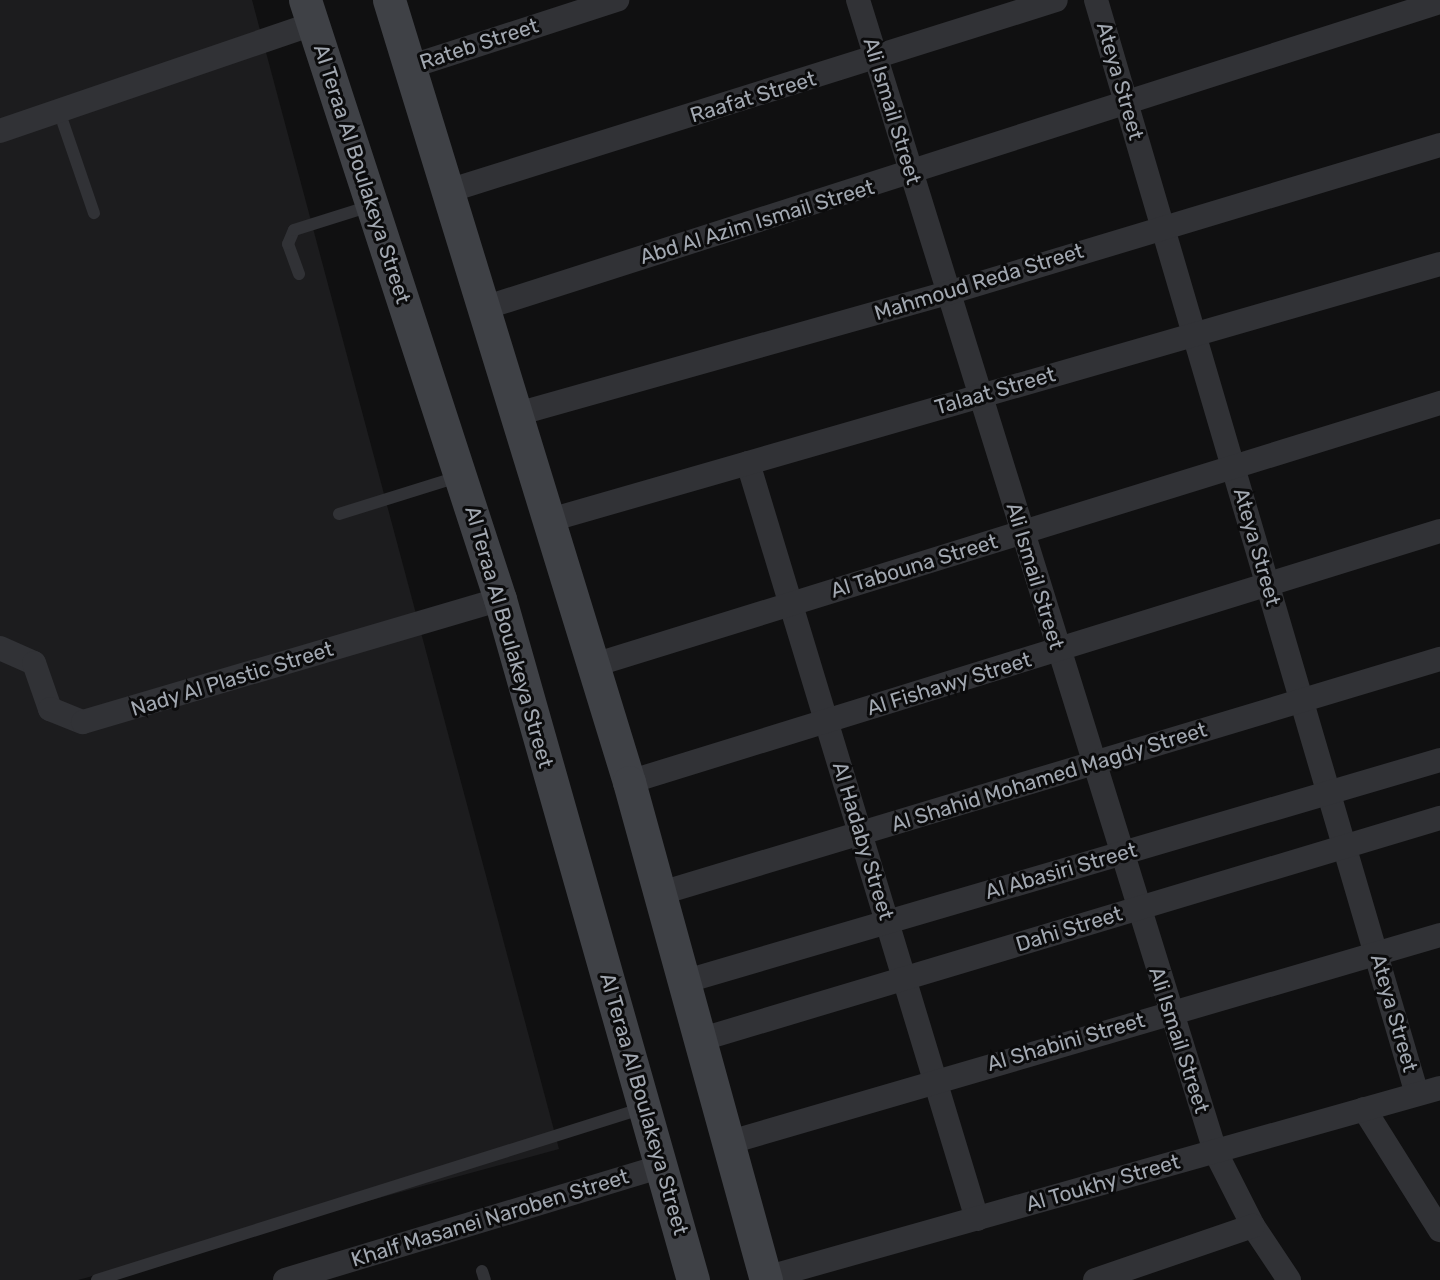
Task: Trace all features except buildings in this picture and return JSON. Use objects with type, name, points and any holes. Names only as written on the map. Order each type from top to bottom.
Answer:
[{"type":"street","points":[[389,0],[629,782],[765,1279]]},
{"type":"street","name":"Rateb Street","points":[[410,67],[617,0]]},
{"type":"street","name":"Ali Ismail Street","points":[[858,0],[1168,1012],[1215,1151],[1253,1226],[1289,1280]]},
{"type":"street","name":"Raafat Street","points":[[448,191],[876,59],[1056,0]]},
{"type":"street","name":"Ateya Street","points":[[1096,0],[1376,953],[1429,1091]]},
{"type":"street","name":"Abd Al Azim Ismail Street","points":[[484,308],[912,174],[1440,2]]},
{"type":"street","points":[[0,131],[59,111],[308,12]]},
{"type":"street","name":"Al Teraa Al Boulakeya Street","points":[[308,12],[500,599],[693,1280]]},
{"type":"street","name":"Mahmoud Reda Street","points":[[517,414],[948,293],[1440,145]]},
{"type":"street","name":"Talaat Street","points":[[550,520],[1440,264]]},
{"type":"street","name":"Al Tabouna Street","points":[[594,665],[1440,403]]},
{"type":"street","name":"Al Hadaby Street","points":[[748,463],[977,1219]]},
{"type":"street","name":"Al Fishawy Street","points":[[629,782],[1440,531]]},
{"type":"street","name":"Nady Al Plastic Street","points":[[0,648],[34,663],[50,709],[83,723],[500,599]]},
{"type":"street","name":"Al Shahid Mohamed Magdy Street","points":[[658,894],[1440,659]]},
{"type":"street","name":"Al Abasiri Street","points":[[683,982],[1440,760]]},
{"type":"street","name":"Dahi Street","points":[[699,1040],[1440,818]]},
{"type":"street","name":"Al Shabini Street","points":[[727,1143],[1168,1012],[1440,935]]},
{"type":"street","name":"Al Toukhy Street","points":[[765,1279],[1429,1091]]},
{"type":"street","points":[[1364,1109],[1440,1230]]},
{"type":"street","name":"Khalf Masanei Naroben Street","points":[[285,1280],[662,1166]]},
{"type":"street","points":[[1095,1280],[1253,1226]]},
{"type":"lane","points":[[59,111],[94,213]]},
{"type":"lane","points":[[299,274],[288,244],[294,230],[372,205]]},
{"type":"lane","points":[[339,514],[461,476]]},
{"type":"lane","points":[[97,1280],[645,1108]]},
{"type":"shaded area","points":[[0,0],[252,0],[559,1149],[78,1280],[0,1280]]}]
